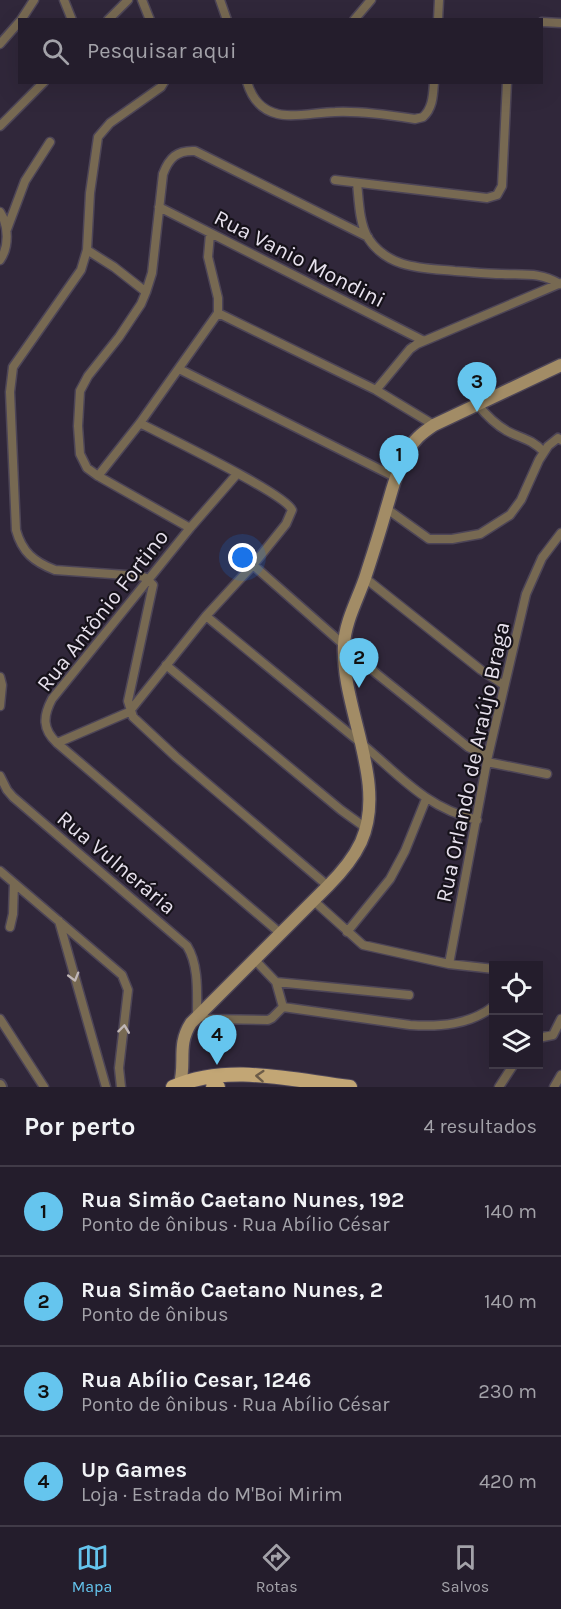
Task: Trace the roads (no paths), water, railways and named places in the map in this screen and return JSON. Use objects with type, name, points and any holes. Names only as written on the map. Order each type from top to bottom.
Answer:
[{"type":"main road","points":[[350,1087],[235,1074],[205,1077],[178,1086],[182,1044],[186,1030],[207,1005],[328,886],[355,853],[366,828],[369,798],[361,743],[348,688],[344,644],[349,621],[365,578],[395,477],[412,442],[435,425],[561,365]]},
{"type":"main road","points":[[213,1087],[218,1087]]},
{"type":"street","points":[[21,18],[34,0]]},
{"type":"street","points":[[64,0],[71,18]]},
{"type":"street","points":[[110,18],[128,0]]},
{"type":"street","points":[[142,0],[149,18]]},
{"type":"street","points":[[220,0],[226,18]]},
{"type":"street","points":[[356,18],[371,0]]},
{"type":"street","points":[[438,18],[439,0]]},
{"type":"street","points":[[0,44],[18,22]]},
{"type":"street","points":[[543,22],[561,23]]},
{"type":"street","points":[[0,126],[42,84]]},
{"type":"street","points":[[163,84],[110,123],[98,137],[90,193],[87,250],[81,270],[74,283],[22,353],[11,374],[15,530],[26,553],[41,565],[55,570],[140,576],[148,579],[153,585],[152,597],[132,677],[128,701],[129,712],[136,722],[168,750],[328,886]]},
{"type":"street","points":[[247,84],[257,103],[278,114],[336,112],[415,119],[423,117],[430,109],[434,84]]},
{"type":"street","points":[[335,180],[487,198],[497,195],[502,186],[507,84]]},
{"type":"street","points":[[0,260],[4,255],[7,229],[25,182],[50,142]]},
{"type":"street","points":[[190,528],[87,468],[80,454],[78,426],[80,391],[88,376],[141,304],[146,292],[152,273],[163,174],[174,155],[195,151],[368,237],[389,258],[408,266],[490,274],[541,275],[561,284]]},
{"type":"street","points":[[357,183],[362,221],[368,237]]},
{"type":"street","name":"Rua Vanio Mondini","points":[[159,207],[424,341]]},
{"type":"street","points":[[0,212],[7,229]]},
{"type":"street","points":[[98,476],[140,423],[218,313],[218,298],[208,257],[210,234]]},
{"type":"street","points":[[87,250],[114,267],[146,292]]},
{"type":"street","points":[[376,390],[410,350],[424,341],[561,284]]},
{"type":"street","points":[[218,313],[376,390],[435,425]]},
{"type":"street","points":[[178,369],[395,477]]},
{"type":"street","points":[[478,405],[487,416],[505,429],[531,441],[544,452]]},
{"type":"street","points":[[57,743],[129,712],[206,616],[254,565],[286,524],[292,510],[290,505],[270,490],[140,423]]},
{"type":"street","points":[[387,509],[429,539],[474,536],[484,533],[510,515],[521,500],[544,452],[560,438]]},
{"type":"street","name":"Rua Antônio Fortino","points":[[237,474],[148,579],[52,699],[45,712],[44,721],[50,737],[280,933]]},
{"type":"street","name":"Rua Orlando de Araújo Braga","points":[[449,964],[488,759],[526,594],[536,569],[549,547],[561,533]]},
{"type":"street","points":[[254,565],[377,674],[468,747],[488,759],[547,774]]},
{"type":"street","points":[[365,578],[481,670],[504,685]]},
{"type":"street","points":[[206,616],[426,799],[445,810],[477,820]]},
{"type":"street","points":[[166,665],[341,810],[366,828]]},
{"type":"street","points":[[0,677],[2,685],[0,706]]},
{"type":"street","name":"Rua Vulnerária","points":[[0,776],[13,797],[184,943],[192,957],[197,982],[197,1016]]},
{"type":"street","points":[[348,932],[395,871],[426,799]]},
{"type":"street","points":[[0,871],[109,963],[126,981],[128,990],[118,1075],[121,1087]]},
{"type":"street","points":[[9,927],[13,914],[14,883]]},
{"type":"street","points":[[314,901],[363,945],[449,964],[489,968]]},
{"type":"street","points":[[58,920],[105,1083],[118,1075]]},
{"type":"street","points":[[254,958],[276,982],[283,1006]]},
{"type":"street","name":"Rua Vulnerária","points":[[197,982],[207,1005]]},
{"type":"street","points":[[276,982],[409,995]]},
{"type":"street","points":[[283,1006],[431,1027],[454,1024],[489,1010]]},
{"type":"street","points":[[197,1016],[207,1019],[268,1020],[283,1006]]},
{"type":"street","points":[[0,1019],[44,1087]]},
{"type":"street","points":[[543,1037],[553,1035],[561,1019]]},
{"type":"street","points":[[499,1087],[511,1069]]},
{"type":"street","points":[[554,1087],[561,1075]]},
{"type":"place","name":"Rua Abílio Cesar, 1246","points":[[477,412]]},
{"type":"place","name":"Rua Simão Caetano Nunes, 192","points":[[399,485]]},
{"type":"place","name":"Rua Simão Caetano Nunes, 2","points":[[359,688]]},
{"type":"place","name":"Up Games","points":[[217,1065]]}]
